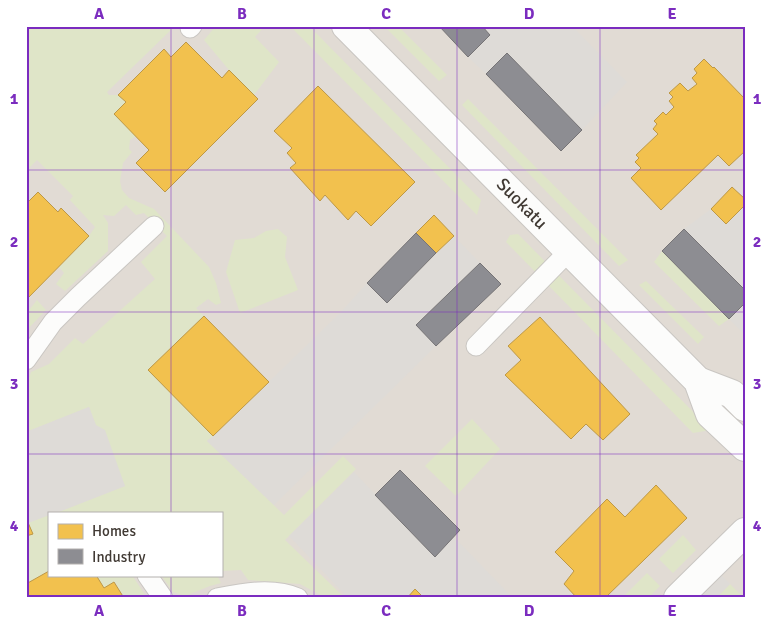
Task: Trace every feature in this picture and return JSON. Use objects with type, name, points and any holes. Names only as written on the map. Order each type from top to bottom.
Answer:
[{"type":"street","name":"Suokatu","points":[[346,26],[698,381],[710,414],[745,448]]},
{"type":"street","name":"Suokatu","points":[[698,381],[732,394],[745,407]]},
{"type":"street","points":[[678,598],[745,532]]},
{"type":"lane","points":[[26,360],[60,316],[154,226]]},
{"type":"lane","points":[[476,346],[570,250]]},
{"type":"lane","points":[[148,576],[163,598]]},
{"type":"lane","points":[[216,598],[252,592],[289,594],[298,598]]},
{"type":"shaded area","points":[[26,26],[745,26],[745,598],[26,598]]},
{"type":"shaded area","points":[[482,26],[572,26],[627,82],[582,130],[507,53],[486,74],[468,57],[490,35]]},
{"type":"shaded area","points":[[745,205],[745,290],[684,229],[711,209],[727,224]]},
{"type":"shaded area","points":[[454,236],[480,263],[416,324],[436,346],[274,505],[207,441],[341,312],[367,283],[388,303]]},
{"type":"shaded area","points":[[745,303],[745,333],[744,334],[729,319]]},
{"type":"shaded area","points":[[89,407],[96,425],[105,430],[125,486],[59,512],[48,512],[48,515],[28,523],[26,518],[26,432]]},
{"type":"shaded area","points":[[354,472],[435,557],[454,537],[512,597],[424,598],[415,589],[407,598],[348,598],[289,536]]},
{"type":"shaded area","points":[[711,565],[730,584],[716,598],[678,598]]},
{"type":"green space","points":[[26,26],[175,26],[107,92],[109,95],[118,95],[126,102],[114,114],[136,136],[130,140],[129,149],[132,152],[123,163],[120,181],[122,190],[129,198],[154,209],[209,267],[216,283],[221,303],[216,305],[208,299],[196,308],[204,316],[148,370],[213,436],[207,441],[284,515],[343,456],[356,469],[285,540],[345,598],[326,598],[300,584],[248,580],[241,570],[222,571],[222,512],[59,512],[125,486],[96,426],[89,407],[26,432],[26,389],[31,372],[49,364],[75,338],[83,344],[155,279],[141,262],[167,236],[144,213],[136,215],[126,205],[114,216],[103,215],[108,223],[108,251],[65,291],[56,284],[64,273],[59,267],[89,236],[95,227],[70,200],[73,196],[37,160],[26,171]]},
{"type":"green space","points":[[216,26],[264,27],[255,37],[279,62],[254,95],[229,70],[204,40]]},
{"type":"green space","points":[[290,26],[309,26],[481,200],[477,215]]},
{"type":"green space","points":[[384,26],[398,26],[447,75],[439,81]]},
{"type":"green space","points":[[468,99],[628,260],[619,266],[462,105]]},
{"type":"green space","points":[[278,229],[287,237],[285,257],[298,290],[240,313],[226,272],[235,240],[254,238],[266,231]]},
{"type":"green space","points":[[518,234],[711,430],[693,433],[506,242],[510,235]]},
{"type":"green space","points":[[662,251],[729,319],[719,326],[654,262]]},
{"type":"green space","points":[[646,281],[704,337],[698,344],[639,285]]},
{"type":"green space","points":[[37,300],[46,310],[26,331],[26,314]]},
{"type":"green space","points":[[472,419],[500,449],[456,496],[425,466]]},
{"type":"green space","points":[[48,515],[48,572],[26,584],[26,536],[32,534],[28,523]]},
{"type":"green space","points":[[683,535],[696,550],[673,573],[659,559]]},
{"type":"green space","points":[[647,573],[660,586],[648,598],[622,598]]},
{"type":"green space","points":[[97,576],[133,576],[147,598],[131,598],[130,595],[124,598],[115,582],[104,588]]},
{"type":"green space","points":[[162,576],[218,576],[221,583],[185,596],[173,592]]},
{"type":"green space","points":[[730,584],[742,596],[745,593],[745,598],[716,598]]},
{"type":"building: Homes","points":[[186,42],[222,78],[229,70],[258,99],[165,192],[136,163],[149,150],[114,114],[126,102],[118,95],[164,49],[171,57]]},
{"type":"building: Homes","points":[[704,59],[745,99],[745,151],[729,166],[718,155],[661,210],[631,178],[641,168],[635,162],[639,158],[636,155],[658,134],[653,129],[657,124],[654,121],[663,112],[666,115],[674,107],[669,101],[673,97],[669,93],[680,83],[688,91],[697,84],[692,78],[697,73],[694,69]]},
{"type":"building: Homes","points":[[318,86],[415,182],[371,226],[356,211],[348,220],[325,195],[320,201],[290,168],[296,163],[287,153],[292,148],[274,131]]},
{"type":"building: Homes","points":[[732,187],[745,199],[745,205],[726,224],[711,209]]},
{"type":"building: Homes","points":[[38,192],[58,212],[61,208],[89,236],[26,300],[26,204]]},
{"type":"building: Homes","points":[[434,215],[454,236],[436,253],[416,233]]},
{"type":"building: Homes","points":[[204,316],[269,382],[213,436],[148,370]]},
{"type":"building: Homes","points":[[540,317],[630,414],[603,440],[586,424],[571,439],[505,375],[521,360],[508,346]]},
{"type":"building: Homes","points":[[656,485],[687,518],[605,598],[577,598],[564,584],[574,571],[555,552],[607,499],[625,517]]},
{"type":"building: Homes","points":[[26,518],[33,534],[26,536]]},
{"type":"building: Homes","points":[[48,572],[48,576],[97,576],[104,588],[114,582],[124,598],[26,598],[26,584]]},
{"type":"building: Homes","points":[[415,589],[424,598],[407,598]]},
{"type":"building: Industry","points":[[439,26],[482,26],[490,35],[468,57]]},
{"type":"building: Industry","points":[[507,53],[582,130],[561,151],[486,74]]},
{"type":"building: Industry","points":[[684,229],[745,290],[745,303],[729,319],[662,251]]},
{"type":"building: Industry","points":[[416,233],[436,253],[387,303],[367,283]]},
{"type":"building: Industry","points":[[480,263],[501,284],[436,346],[416,325]]},
{"type":"building: Industry","points":[[400,470],[460,530],[435,557],[375,495]]}]
